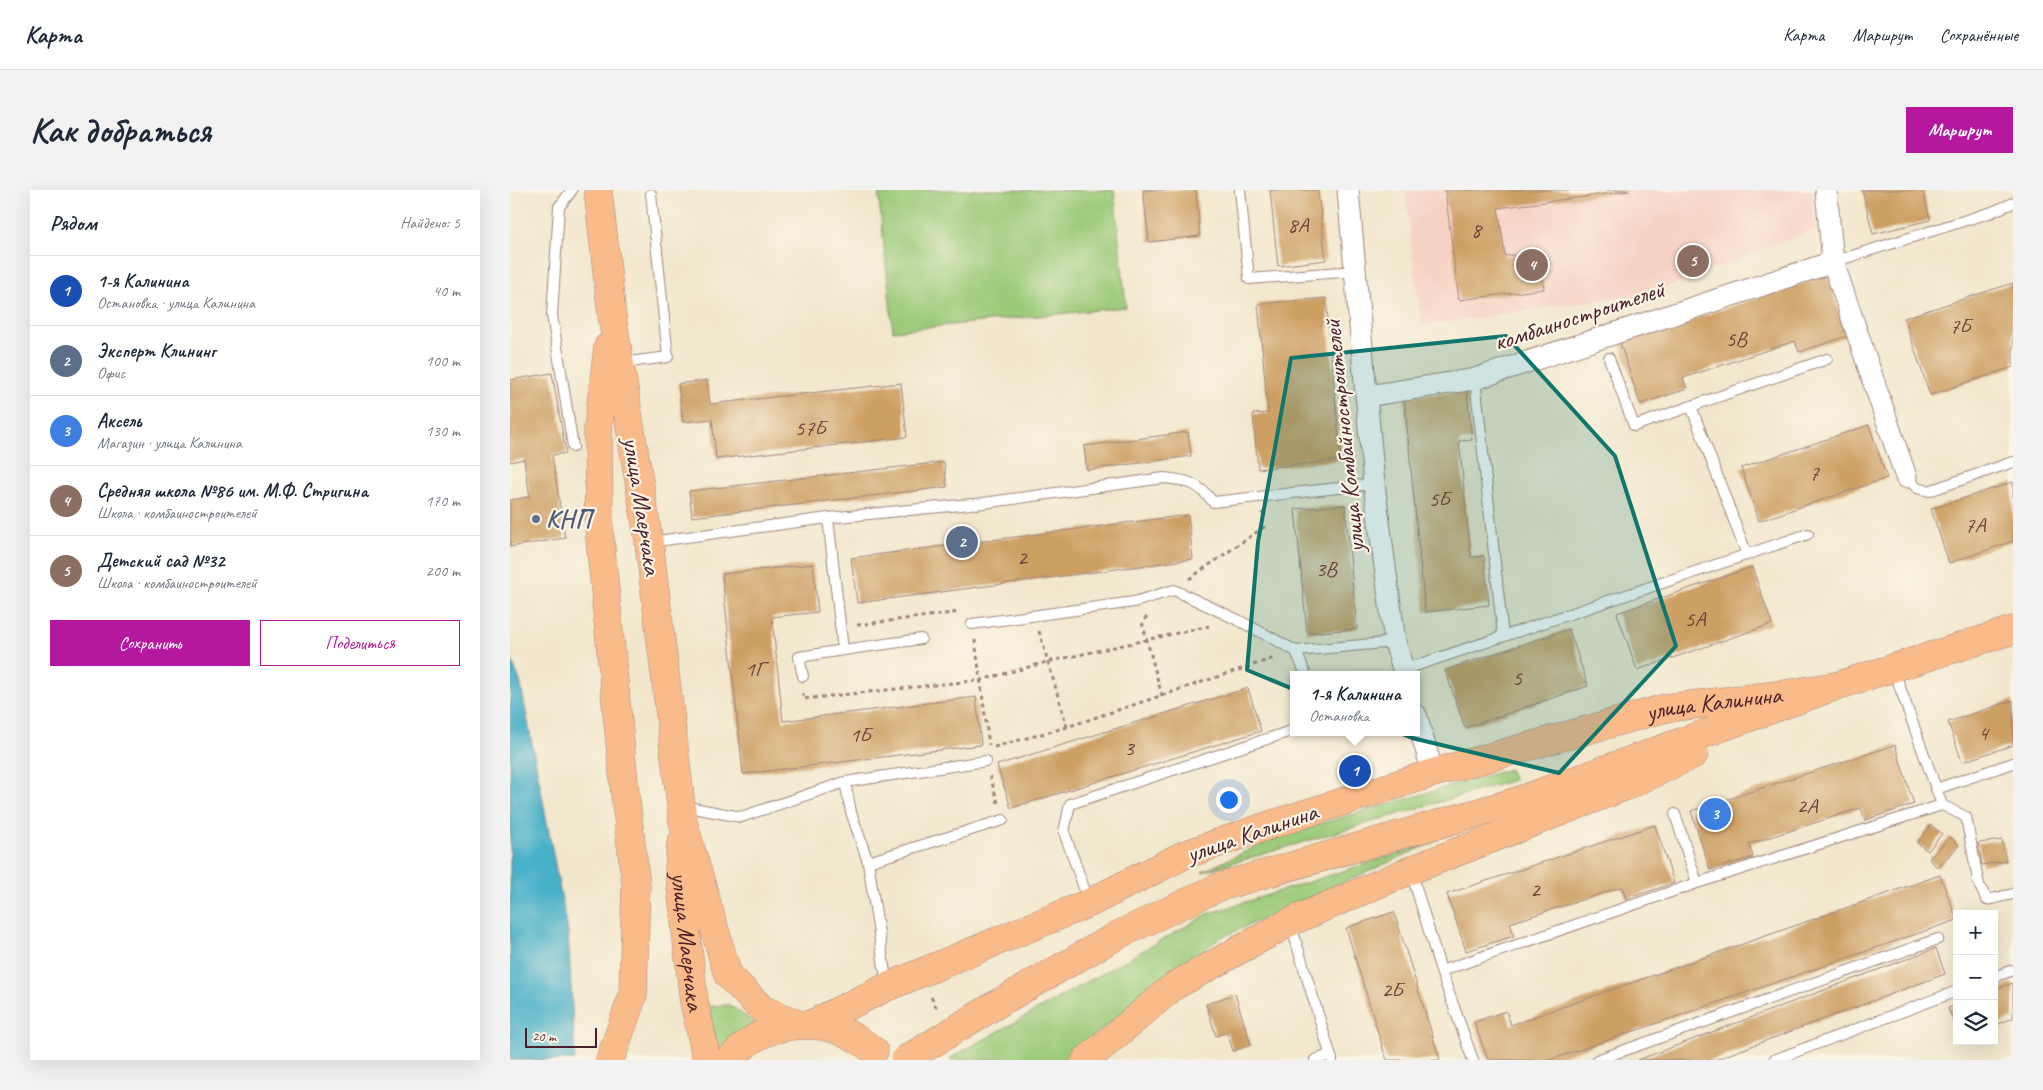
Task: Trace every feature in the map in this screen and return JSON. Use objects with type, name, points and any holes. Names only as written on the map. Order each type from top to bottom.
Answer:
[{"type":"main road","name":"улица Маерчака","points":[[598,190],[612,316],[649,542],[682,814],[728,975],[762,1008],[805,1025]]},
{"type":"main road","points":[[610,1060],[633,995],[636,885],[625,793],[600,529],[598,428],[612,316]]},
{"type":"main road","name":"улица Калинина","points":[[905,1060],[1002,1001],[1118,936],[1219,887],[1518,801],[1836,686],[2013,630]]},
{"type":"main road","name":"улица Калинина","points":[[805,1025],[887,986],[1089,903],[1184,855],[1433,773],[1666,708],[1786,694],[1836,686]]},
{"type":"main road","name":"улица Калинина","points":[[1086,1060],[1174,986],[1290,922],[1411,870],[1629,784],[1836,686]]},
{"type":"main road","name":"улица Маерчака","points":[[682,814],[679,869],[694,1002],[707,1060]]},
{"type":"main road","points":[[729,1060],[747,1043],[772,1030],[805,1025],[838,1030],[864,1043],[874,1051]]},
{"type":"street","name":"улица Комбайностроителей","points":[[1348,190],[1374,484],[1395,642],[1403,671]]},
{"type":"street","points":[[1826,190],[1834,262],[1906,477]]},
{"type":"street","name":"комбаиностроителей","points":[[1367,396],[1475,379],[1834,262]]},
{"type":"street","points":[[1420,729],[1433,773]]},
{"type":"lane","points":[[572,190],[558,207],[552,315],[573,447]]},
{"type":"lane","points":[[1240,190],[1249,279],[1354,271]]},
{"type":"lane","points":[[620,363],[668,357],[651,194]]},
{"type":"lane","points":[[1834,262],[1992,212],[2013,203]]},
{"type":"lane","points":[[1609,358],[1634,426],[1827,359]]},
{"type":"lane","points":[[1475,379],[1503,636]]},
{"type":"lane","points":[[1692,406],[1747,555]]},
{"type":"lane","points":[[1906,477],[1917,488],[1929,491],[2013,462]]},
{"type":"lane","points":[[649,542],[828,518],[974,504],[1164,478],[1180,480],[1203,489],[1213,502],[1374,484]]},
{"type":"lane","points":[[828,518],[843,650]]},
{"type":"lane","points":[[1409,671],[1503,636],[1808,534]]},
{"type":"lane","points":[[972,624],[1134,602],[1174,590],[1238,620],[1296,651],[1395,642]]},
{"type":"lane","points":[[803,676],[800,657],[921,638]]},
{"type":"lane","points":[[1296,651],[1304,671]]},
{"type":"lane","points":[[1893,667],[1942,805],[1966,817],[1979,885],[1987,900],[2013,894]]},
{"type":"lane","points":[[1089,903],[1064,832],[1070,804],[1290,731]]},
{"type":"lane","points":[[682,814],[742,818],[845,782],[986,761]]},
{"type":"lane","points":[[1936,789],[2013,763]]},
{"type":"lane","points":[[845,782],[851,812],[868,862],[887,986]]},
{"type":"lane","points":[[1441,971],[1697,883],[1942,805]]},
{"type":"lane","points":[[1676,814],[1697,883]]},
{"type":"lane","points":[[868,862],[1003,820]]},
{"type":"lane","points":[[1411,870],[1441,971],[1473,1060]]},
{"type":"lane","points":[[1290,922],[1331,1057],[1315,1060]]},
{"type":"lane","points":[[1597,1060],[1938,939]]},
{"type":"lane","points":[[1998,976],[2013,970]]},
{"type":"lane","points":[[1774,1060],[1953,993]]},
{"type":"path","points":[[1035,615],[1067,727]]},
{"type":"path","points":[[803,676],[803,699],[982,680],[1047,662],[1238,620]]},
{"type":"path","points":[[972,624],[982,680],[989,749],[1067,727],[1296,651]]},
{"type":"path","points":[[986,761],[1003,820]]},
{"type":"highlighted area","points":[[1506,336],[1615,456],[1676,646],[1559,773],[1412,738],[1247,670],[1258,542],[1291,358]]},
{"type":"shaded area","points":[[1405,190],[1811,190],[1816,229],[1655,292],[1421,326]]},
{"type":"green space","points":[[878,190],[1114,190],[1126,307],[893,331]]},
{"type":"green space","points":[[1509,769],[1514,780],[1202,872],[1278,836]]},
{"type":"green space","points":[[1434,842],[1220,938],[1062,1060],[951,1060],[951,1058],[1208,914]]},
{"type":"green space","points":[[729,1005],[757,1024],[718,1056],[710,1006]]},
{"type":"water","points":[[510,656],[520,681],[568,932],[575,1060],[510,1060]]},
{"type":"building","points":[[1143,190],[1196,190],[1200,236],[1149,242]]},
{"type":"building","points":[[1270,190],[1318,190],[1326,260],[1278,266]]},
{"type":"building","points":[[1445,190],[1629,191],[1498,208],[1505,256],[1540,252],[1544,289],[1459,300]]},
{"type":"building","points":[[1862,190],[1923,190],[1930,220],[1873,234]]},
{"type":"building","points":[[1827,275],[1848,336],[1799,352],[1795,341],[1683,378],[1687,389],[1640,404],[1620,343]]},
{"type":"building","points":[[2013,283],[2013,367],[1930,395],[1904,318]]},
{"type":"building","points":[[1326,298],[1341,460],[1258,469],[1253,414],[1268,413],[1258,304]]},
{"type":"building","points":[[552,373],[566,453],[552,455],[565,538],[510,547],[510,500],[530,497],[524,459],[510,462],[510,380]]},
{"type":"building","points":[[707,380],[710,404],[901,383],[907,437],[716,459],[712,419],[683,422],[678,384]]},
{"type":"building","points":[[1467,391],[1472,440],[1459,441],[1471,557],[1484,556],[1489,605],[1425,612],[1404,397]]},
{"type":"building","points":[[1869,425],[1887,478],[1759,521],[1741,468]]},
{"type":"building","points":[[1188,432],[1191,456],[1087,470],[1084,446]]},
{"type":"building","points":[[944,462],[947,487],[692,517],[689,491]]},
{"type":"building","points":[[2013,482],[2013,541],[1949,563],[1931,509]]},
{"type":"building","points":[[1345,505],[1357,629],[1307,633],[1295,509]]},
{"type":"building","points":[[1188,515],[1193,559],[857,603],[851,558]]},
{"type":"building","points":[[813,564],[818,612],[772,617],[783,721],[976,697],[981,745],[743,774],[722,574]]},
{"type":"building","points":[[1752,567],[1772,624],[1637,670],[1617,613]]},
{"type":"building","points":[[1569,629],[1588,686],[1465,728],[1445,670]]},
{"type":"building","points":[[1248,688],[1261,731],[1011,808],[997,765]]},
{"type":"building","points":[[2013,700],[2013,745],[1962,762],[1948,722]]},
{"type":"building","points":[[1895,745],[1914,804],[1865,820],[1861,808],[1749,844],[1753,857],[1710,870],[1691,811]]},
{"type":"building","points":[[1655,825],[1674,883],[1626,899],[1622,887],[1510,923],[1514,936],[1466,951],[1447,894]]},
{"type":"building","points":[[1931,825],[1942,834],[1928,851],[1917,843]]},
{"type":"building","points":[[1950,837],[1959,845],[1938,868],[1929,859]]},
{"type":"building","points":[[2002,840],[2006,861],[1982,865],[1978,843]]},
{"type":"building","points":[[1940,875],[1953,910],[1953,921],[1550,1060],[1488,1060],[1474,1022],[1506,1011],[1511,1025]]},
{"type":"building","points":[[1394,912],[1440,1060],[1387,1060],[1384,1052],[1346,928]]},
{"type":"building","points":[[1936,948],[1945,974],[1714,1060],[1638,1060]]},
{"type":"building","points":[[2013,983],[2013,1018],[1998,1024],[1998,1000],[1998,989]]},
{"type":"building","points":[[1235,994],[1251,1045],[1233,1051],[1227,1032],[1216,1036],[1206,1004]]},
{"type":"building","points":[[1953,1006],[1953,1020],[1948,1008]]},
{"type":"place","name":"Детский сад №32","points":[[1693,261]]},
{"type":"place","name":"Средняя школа №86 им. М.Ф. Стригина","points":[[1532,265]]},
{"type":"place","name":"КНП","points":[[536,519]]},
{"type":"place","name":"Эксперт Клининг","points":[[962,542]]},
{"type":"place","name":"1-я Калинина","points":[[1355,771]]},
{"type":"place","name":"Аксель","points":[[1715,814]]}]
